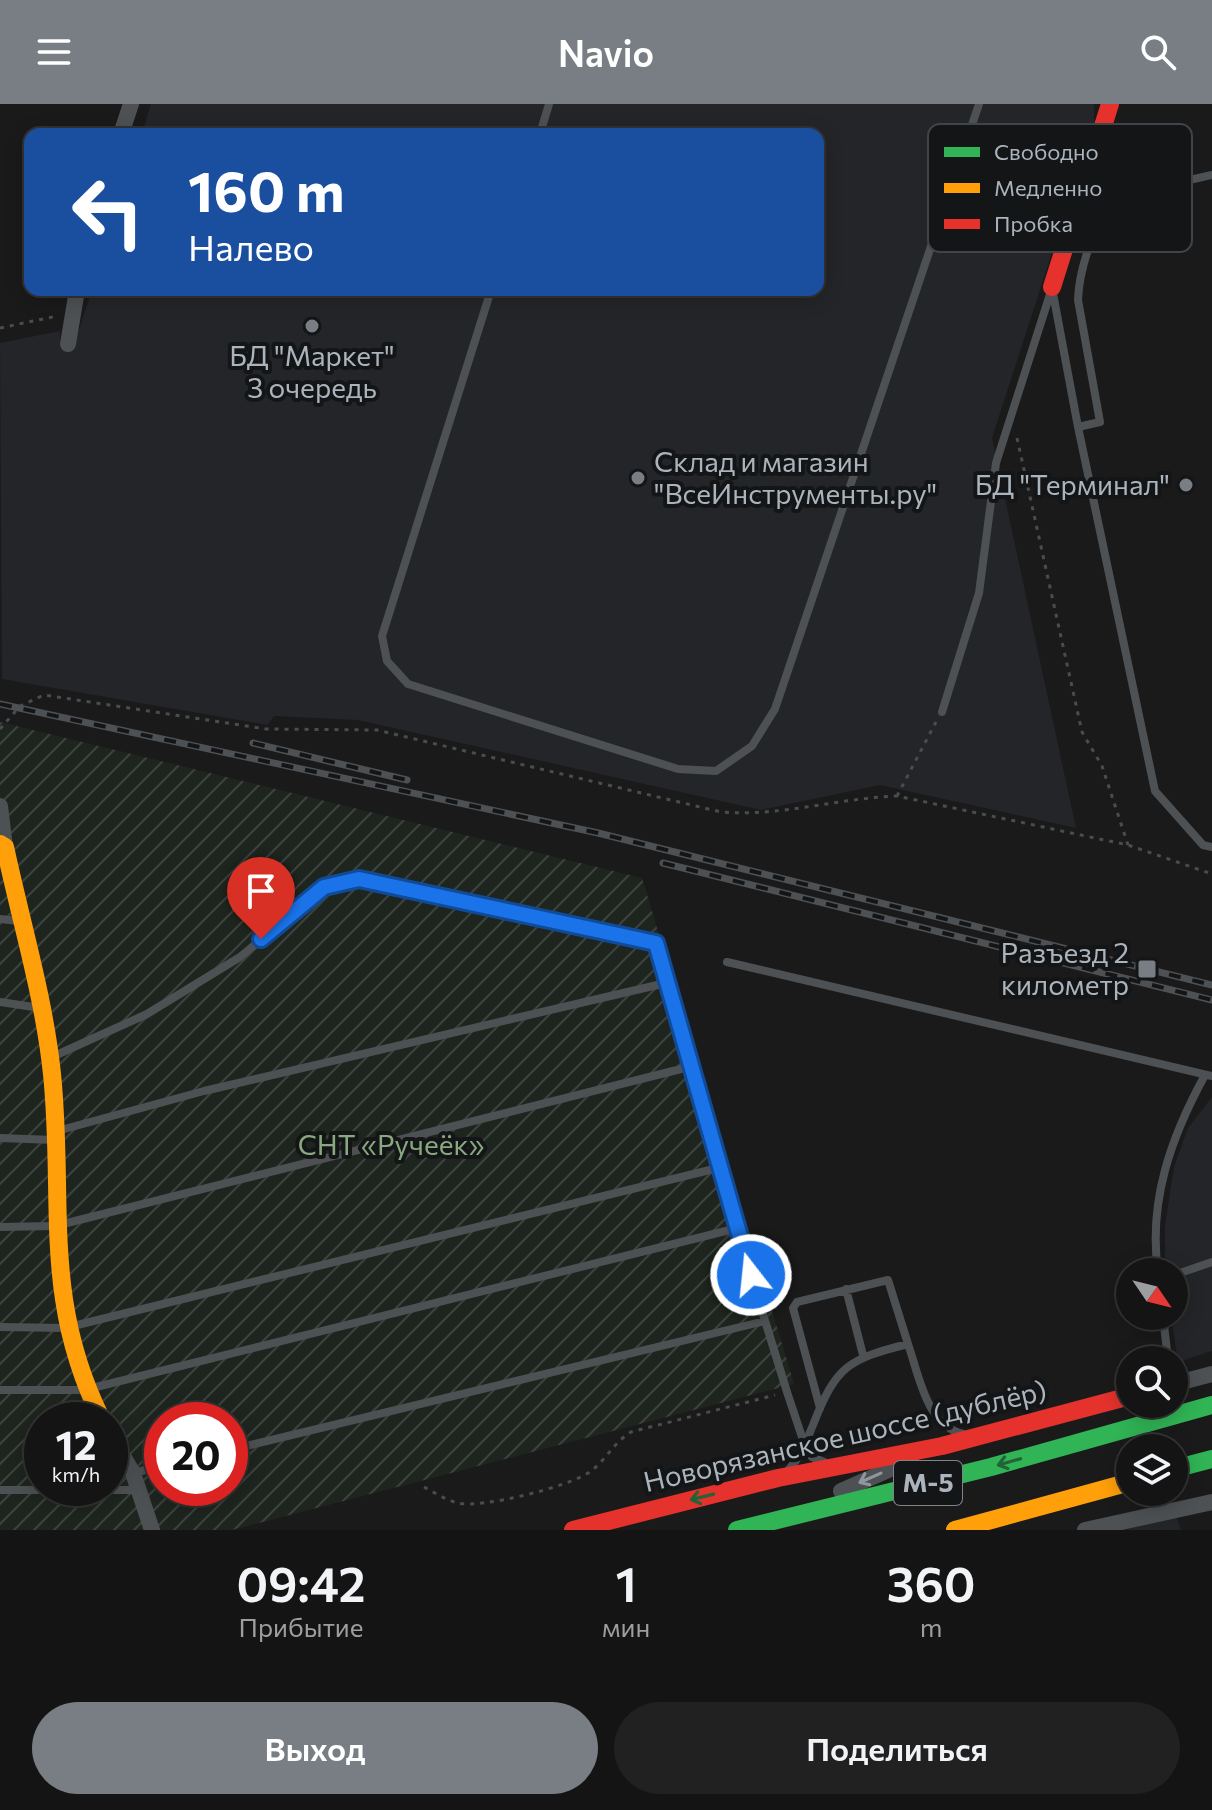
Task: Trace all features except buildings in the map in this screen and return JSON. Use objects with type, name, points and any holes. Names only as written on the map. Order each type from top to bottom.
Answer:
[{"type":"main road","points":[[1104,124],[1110,104]]},
{"type":"main road","points":[[1052,287],[1063,252]]},
{"type":"main road","points":[[2,845],[41,1008],[49,1058],[55,1135],[55,1226],[65,1328],[84,1390],[91,1402]]},
{"type":"main road","name":"Новорязанское шоссе (дублёр)","points":[[573,1530],[778,1478],[942,1446],[1116,1400]]},
{"type":"main road","name":"М-5","points":[[737,1530],[991,1467],[1212,1405]]},
{"type":"main road","points":[[1188,1465],[1212,1459]]},
{"type":"main road","name":"М-5","points":[[955,1530],[1116,1486]]},
{"type":"street","points":[[123,128],[131,104]]},
{"type":"street","points":[[68,344],[76,296]]},
{"type":"street","points":[[0,806],[2,845]]},
{"type":"street","points":[[1188,1380],[1212,1374]]},
{"type":"street","points":[[771,1522],[942,1446]]},
{"type":"street","points":[[128,1465],[152,1530]]},
{"type":"street","points":[[1085,1530],[1212,1502]]},
{"type":"lane","points":[[542,128],[549,104]]},
{"type":"lane","points":[[972,124],[979,104]]},
{"type":"lane","points":[[1192,179],[1212,175]]},
{"type":"lane","points":[[489,296],[382,636],[387,661],[408,684],[678,769],[716,771],[752,746],[775,709],[929,252]]},
{"type":"lane","points":[[1078,427],[1100,422],[1078,300],[1078,285],[1089,252]]},
{"type":"lane","points":[[942,712],[979,593],[996,463],[1052,287]]},
{"type":"lane","points":[[1052,287],[1078,427],[1155,791],[1203,845],[1212,847]]},
{"type":"lane","points":[[49,1058],[147,1014],[240,957],[324,887],[359,879],[656,943],[718,1168],[805,1446],[817,1459],[846,1465]]},
{"type":"lane","points":[[0,919],[20,922]]},
{"type":"lane","points":[[727,962],[1209,1076],[1171,1143],[1161,1183],[1154,1247],[1156,1258]]},
{"type":"lane","points":[[0,1138],[55,1135],[204,1091],[666,983]]},
{"type":"lane","points":[[0,1002],[41,1008]]},
{"type":"lane","points":[[0,1227],[55,1226],[689,1067]]},
{"type":"lane","points":[[0,1327],[65,1328],[718,1168]]},
{"type":"lane","points":[[0,1390],[84,1390],[738,1228]]},
{"type":"lane","points":[[1188,1270],[1212,1262]]},
{"type":"lane","points":[[820,1408],[793,1308],[797,1302],[888,1280],[930,1405],[941,1422],[954,1432],[979,1437]]},
{"type":"lane","points":[[846,1289],[863,1355]]},
{"type":"lane","points":[[248,1446],[765,1321]]},
{"type":"lane","points":[[778,1478],[791,1467],[805,1446],[820,1408],[839,1375],[863,1355],[908,1344]]},
{"type":"lane","points":[[133,1473],[144,1470]]},
{"type":"lane","points":[[0,1490],[138,1490]]},
{"type":"path","points":[[0,328],[72,313]]},
{"type":"path","points":[[1012,413],[1082,732],[1102,766],[1128,845]]},
{"type":"path","points":[[0,729],[20,706],[44,695],[266,729],[377,730],[721,812],[754,815],[867,797],[897,796],[1128,845],[1212,874]]},
{"type":"path","points":[[897,796],[942,712]]},
{"type":"path","points":[[424,1487],[460,1504],[485,1503],[581,1478],[599,1465],[620,1439],[631,1432],[787,1392]]},
{"type":"shaded area","points":[[151,104],[1094,104],[1094,124],[928,124],[928,252],[1052,252],[992,438],[1076,828],[880,785],[761,810],[358,720],[274,716],[268,725],[2,679],[0,343],[60,331],[60,343],[75,342],[90,296],[824,296],[824,128],[144,128]]},
{"type":"shaded area","points":[[1212,1097],[1212,1351],[1188,1359],[1188,1346],[1176,1346],[1173,1330],[1188,1330],[1188,1258],[1165,1258],[1165,1225],[1174,1167],[1188,1128]]},
{"type":"shaded area","points":[[1176,1516],[1181,1530],[1124,1530]]},
{"type":"green space","name":"СНТ «Ручеёк»","points":[[0,722],[642,878],[794,1384],[232,1530],[0,1530]]},
{"type":"railway","points":[[0,704],[598,833],[1212,985]]},
{"type":"railway","points":[[253,743],[407,780]]},
{"type":"railway","points":[[663,863],[1212,1000]]},
{"type":"traffic: fast","points":[[737,1530],[991,1467],[1212,1405]]},
{"type":"traffic: fast","points":[[1188,1465],[1212,1459]]},
{"type":"traffic: slow","points":[[0,844],[5,847],[48,1045],[63,1291],[70,1332],[94,1402]]},
{"type":"traffic: slow","points":[[955,1530],[1116,1486]]},
{"type":"traffic: jam","points":[[1104,124],[1110,104]]},
{"type":"traffic: jam","points":[[1052,287],[1063,252]]},
{"type":"traffic: jam","points":[[573,1530],[778,1478],[942,1446],[1116,1400]]},
{"type":"place","name":"БД \"Маркет\" 3 очередь","points":[[312,326]]},
{"type":"place","name":"Склад и магазин \"ВсеИнструменты.ру\"","points":[[638,478]]},
{"type":"place","name":"БД \"Терминал\"","points":[[1186,485]]},
{"type":"place","name":"Разъезд 2 километр","points":[[1147,969]]},
{"type":"route","points":[[261,939],[324,887],[359,879],[656,943],[751,1275]]}]
